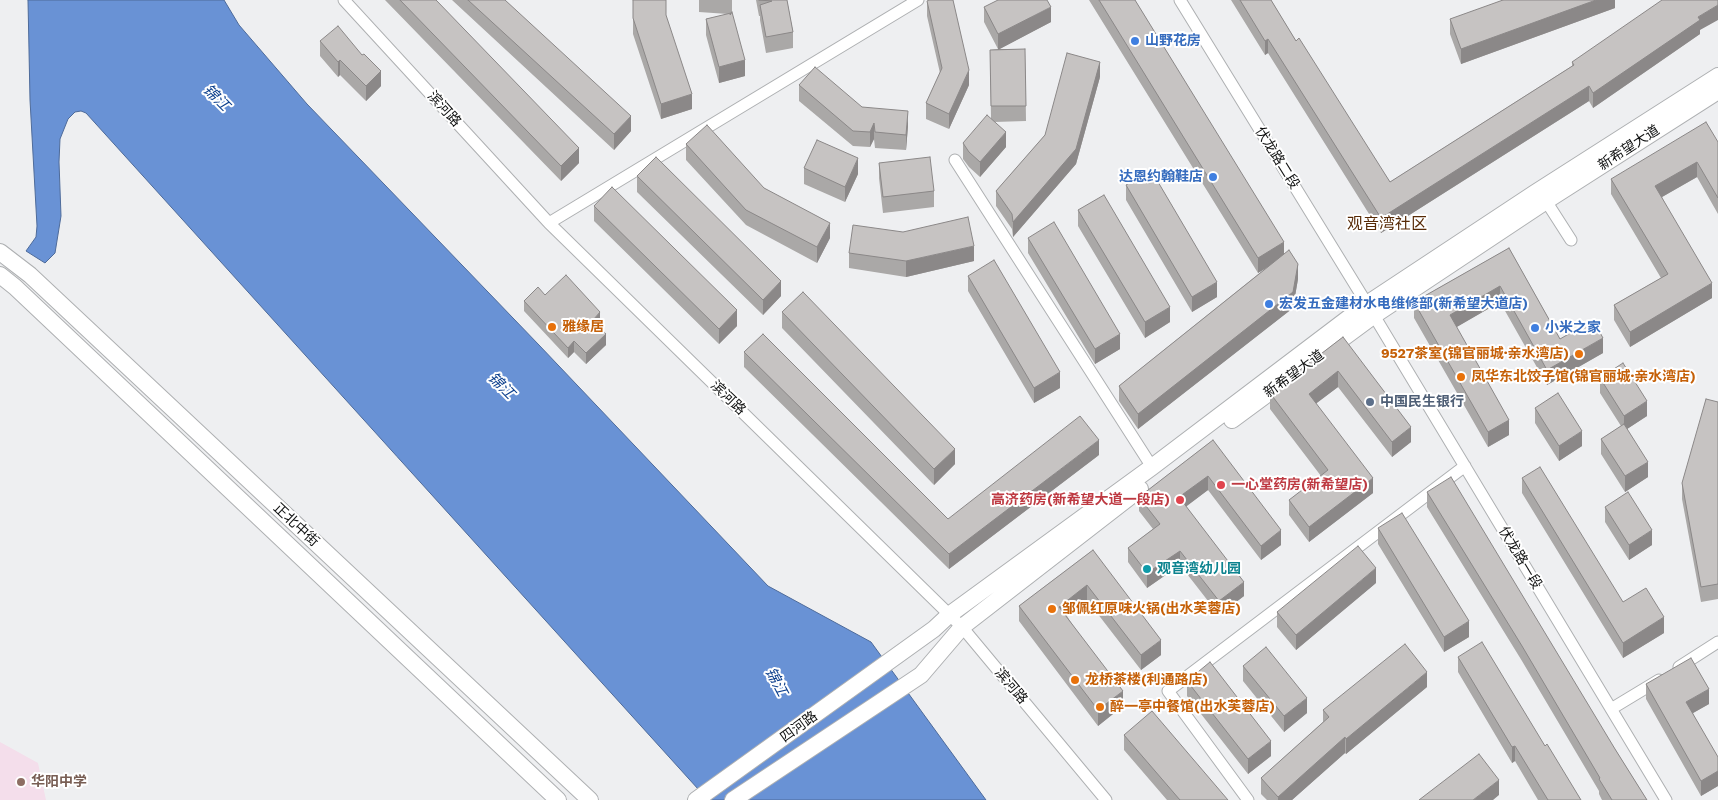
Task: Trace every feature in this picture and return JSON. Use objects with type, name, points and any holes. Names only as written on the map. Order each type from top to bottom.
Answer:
[{"type":"street","name":"滨河路","points":[[344,0],[549,224],[962,627],[1106,800]]},
{"type":"street","points":[[549,224],[918,0]]},
{"type":"street","name":"伏龙路二段","points":[[1180,0],[1370,310]]},
{"type":"street","points":[[1370,310],[1544,188],[1718,76]]},
{"type":"street","name":"新希望大道","points":[[921,675],[962,627],[1370,310],[1716,97]]},
{"type":"street","points":[[954,160],[1152,467]]},
{"type":"street","points":[[1546,201],[1571,240]]},
{"type":"street","name":"正北中街","points":[[0,252],[30,275],[590,800]]},
{"type":"street","name":"正北中街","points":[[0,275],[558,800]]},
{"type":"street","name":"伏龙路一段","points":[[1370,310],[1666,800]]},
{"type":"street","name":"四河路","points":[[696,800],[901,654],[949,615],[1370,310]]},
{"type":"street","points":[[1248,800],[1168,691],[1465,466]]},
{"type":"street","points":[[1612,709],[1718,642]]},
{"type":"street","name":"四河路","points":[[733,800],[921,675]]},
{"type":"shaded area","name":"华阳中学","points":[[0,742],[38,763],[46,800],[0,800]]},
{"type":"water","name":"锦江","points":[[28,0],[224,0],[239,25],[307,104],[768,586],[871,642],[986,800],[708,800],[86,113],[81,111],[75,112],[68,119],[60,139],[61,216],[55,253],[45,263],[26,251],[36,237],[37,226],[30,100]]},
{"type":"building","points":[[400,0],[436,0],[579,148],[561,166]]},
{"type":"building","points":[[468,0],[505,0],[631,116],[614,134]]},
{"type":"building","points":[[633,0],[666,0],[666,15],[692,94],[661,104],[633,18]]},
{"type":"building","points":[[759,0],[787,0],[793,32],[766,37],[760,5],[772,1]]},
{"type":"building","points":[[953,0],[969,70],[949,114],[926,103],[942,68],[927,1]]},
{"type":"building","points":[[998,0],[1047,0],[1051,7],[998,34],[984,7]]},
{"type":"building","points":[[1099,0],[1135,0],[1284,242],[1258,258]]},
{"type":"building","points":[[1240,0],[1271,0],[1296,41],[1299,38],[1390,182],[1574,65],[1572,62],[1662,0],[1718,0],[1718,5],[1698,17],[1700,20],[1593,93],[1589,86],[1381,218],[1268,39],[1265,41]]},
{"type":"building","points":[[1503,0],[1596,0],[1461,49],[1450,19]]},
{"type":"building","points":[[732,12],[745,60],[719,67],[706,19],[731,13],[730,15]]},
{"type":"building","points":[[338,26],[362,55],[364,54],[381,71],[366,86],[340,60],[338,62],[320,41]]},
{"type":"building","points":[[1025,49],[1026,106],[991,106],[990,50]]},
{"type":"building","points":[[1067,53],[1100,62],[1076,149],[1013,222],[1012,214],[996,191],[1045,135]]},
{"type":"building","points":[[815,67],[862,107],[908,111],[906,135],[875,132],[874,123],[870,132],[853,131],[799,85]]},
{"type":"building","points":[[987,115],[1006,132],[980,162],[969,152],[963,143]]},
{"type":"building","points":[[1706,122],[1718,142],[1718,198],[1697,162],[1655,186],[1712,283],[1630,332],[1614,305],[1668,274],[1611,179]]},
{"type":"building","points":[[707,125],[764,188],[830,223],[817,247],[746,210],[686,144]]},
{"type":"building","points":[[817,140],[858,158],[845,187],[804,168]]},
{"type":"building","points":[[656,157],[781,281],[763,300],[637,176]]},
{"type":"building","points":[[930,157],[934,191],[883,197],[879,163]]},
{"type":"building","points":[[1151,170],[1217,282],[1192,297],[1126,185]]},
{"type":"building","points":[[612,187],[737,310],[719,329],[594,206]]},
{"type":"building","points":[[1104,195],[1170,307],[1145,322],[1078,210]]},
{"type":"building","points":[[968,217],[974,246],[906,261],[849,253],[853,225],[903,232]]},
{"type":"building","points":[[1054,222],[1120,334],[1095,349],[1028,238]]},
{"type":"building","points":[[1509,248],[1560,339],[1593,320],[1603,338],[1547,370],[1500,286],[1450,315],[1509,420],[1488,432],[1414,302]]},
{"type":"building","points":[[1289,250],[1298,264],[1293,292],[1138,414],[1119,386]]},
{"type":"building","points":[[994,260],[1060,372],[1034,388],[968,276]]},
{"type":"building","points":[[566,275],[600,312],[593,320],[606,334],[586,353],[574,341],[568,348],[524,301],[538,287],[545,295]]},
{"type":"building","points":[[803,292],[955,449],[934,469],[782,312]]},
{"type":"building","points":[[763,334],[948,519],[1080,416],[1099,440],[949,554],[744,352]]},
{"type":"building","points":[[1343,337],[1411,427],[1392,442],[1338,371],[1309,394],[1373,478],[1309,527],[1289,500],[1328,470],[1270,393]]},
{"type":"building","points":[[1623,363],[1647,401],[1624,416],[1600,378]]},
{"type":"building","points":[[1558,393],[1582,431],[1559,446],[1535,408]]},
{"type":"building","points":[[1706,399],[1718,402],[1718,584],[1701,587],[1682,483]]},
{"type":"building","points":[[1624,424],[1648,462],[1625,476],[1601,439]]},
{"type":"building","points":[[1213,440],[1281,530],[1261,546],[1208,476],[1179,497],[1244,582],[1219,601],[1180,551],[1147,573],[1128,548],[1160,524],[1139,497]]},
{"type":"building","points":[[1540,467],[1623,602],[1646,588],[1664,617],[1623,643],[1522,478]]},
{"type":"building","points":[[1451,477],[1647,800],[1612,800],[1599,779],[1522,646],[1427,492]]},
{"type":"building","points":[[1628,492],[1652,530],[1629,545],[1605,507]]},
{"type":"building","points":[[1402,513],[1469,621],[1444,637],[1378,528]]},
{"type":"building","points":[[1358,546],[1376,568],[1296,635],[1277,612]]},
{"type":"building","points":[[1093,550],[1161,640],[1141,655],[1087,585],[1059,607],[1123,691],[1098,710],[1019,606]]},
{"type":"building","points":[[1482,642],[1545,746],[1547,744],[1581,800],[1548,800],[1515,746],[1512,747],[1458,657]]},
{"type":"building","points":[[1405,644],[1427,672],[1346,739],[1345,737],[1278,797],[1261,778],[1329,717],[1323,710]]},
{"type":"building","points":[[1266,647],[1307,698],[1284,716],[1243,666]]},
{"type":"building","points":[[1691,658],[1709,689],[1686,702],[1718,757],[1718,771],[1701,781],[1646,684]]},
{"type":"building","points":[[1210,662],[1271,741],[1248,759],[1187,681]]},
{"type":"building","points":[[1152,711],[1228,800],[1180,800],[1124,735]]},
{"type":"building","points":[[1479,754],[1499,780],[1473,800],[1419,800]]},
{"type":"place","name":"山野花房","points":[[1135,41]]},
{"type":"place","name":"达恩约翰鞋店","points":[[1213,177]]},
{"type":"place","name":"宏发五金建材水电维修部(新希望大道店)","points":[[1269,304]]},
{"type":"place","name":"雅缘居","points":[[552,327]]},
{"type":"place","name":"小米之家","points":[[1535,328]]},
{"type":"place","name":"9527茶室(锦官丽城·亲水湾店)","points":[[1579,354]]},
{"type":"place","name":"凤华东北饺子馆(锦官丽城·亲水湾店)","points":[[1461,377]]},
{"type":"place","name":"中国民生银行","points":[[1370,402]]},
{"type":"place","name":"一心堂药房(新希望店)","points":[[1221,485]]},
{"type":"place","name":"高济药房(新希望大道一段店)","points":[[1180,500]]},
{"type":"place","name":"观音湾幼儿园","points":[[1147,569]]},
{"type":"place","name":"邹佩红原味火锅(出水芙蓉店)","points":[[1052,609]]},
{"type":"place","name":"龙桥茶楼(利通路店)","points":[[1075,680]]},
{"type":"place","name":"醉一亭中餐馆(出水芙蓉店)","points":[[1100,707]]},
{"type":"place","name":"华阳中学","points":[[21,782]]},
{"type":"district","name":"观音湾社区","points":[[1387,224]]}]
